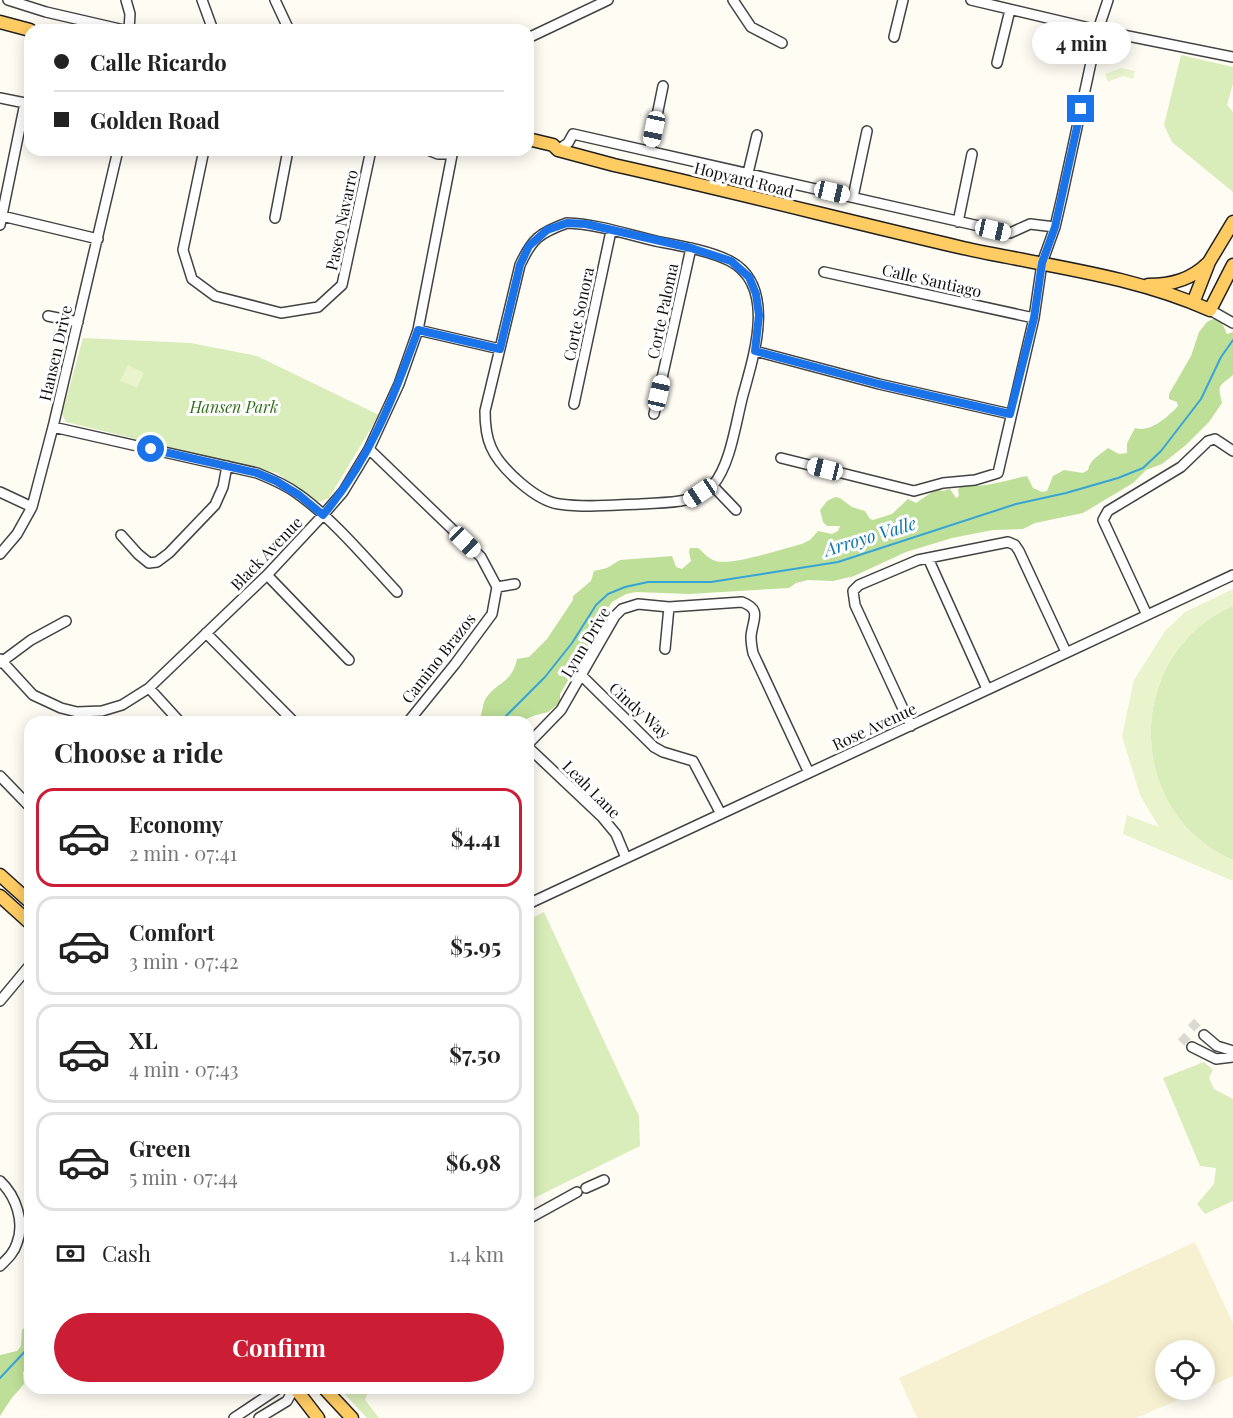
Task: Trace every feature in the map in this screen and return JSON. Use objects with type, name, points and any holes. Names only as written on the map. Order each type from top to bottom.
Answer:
[{"type":"main road","points":[[0,22],[24,28]]},
{"type":"main road","name":"Hopyard Road","points":[[534,141],[614,165],[1136,286],[1210,310]]},
{"type":"main road","name":"Hopyard Road","points":[[534,149],[551,152],[558,150]]},
{"type":"main road","points":[[1193,303],[1209,262],[1233,222]]},
{"type":"main road","points":[[1136,286],[1176,282],[1190,278],[1209,262]]},
{"type":"main road","points":[[1210,310],[1233,265]]},
{"type":"main road","points":[[0,875],[24,897]]},
{"type":"main road","points":[[0,896],[24,918]]},
{"type":"main road","points":[[299,1394],[318,1418]]},
{"type":"main road","points":[[330,1394],[352,1418]]},
{"type":"street","points":[[8,0],[46,12],[98,24]]},
{"type":"street","points":[[46,12],[48,0]]},
{"type":"street","points":[[126,0],[130,14],[129,24]]},
{"type":"street","points":[[202,0],[211,24]]},
{"type":"street","points":[[275,0],[286,24]]},
{"type":"street","points":[[534,35],[608,0]]},
{"type":"street","points":[[733,0],[751,27],[782,43]]},
{"type":"street","points":[[894,38],[903,0]]},
{"type":"street","points":[[971,0],[1098,30],[1233,57]]},
{"type":"street","points":[[781,458],[914,491],[943,483],[975,480],[998,472],[1034,318],[1042,263],[1055,227],[1098,30],[1108,0]]},
{"type":"street","points":[[997,63],[1010,10]]},
{"type":"street","points":[[650,150],[663,86]]},
{"type":"street","points":[[0,98],[24,103]]},
{"type":"street","points":[[24,108],[1,220],[98,239]]},
{"type":"street","points":[[852,197],[867,131]]},
{"type":"street","name":"Hopyard Road","points":[[558,150],[568,143],[573,134],[1010,233],[1030,224],[1055,227]]},
{"type":"street","points":[[748,173],[757,135]]},
{"type":"street","points":[[958,222],[972,154]]},
{"type":"street","name":"Hansen Drive","points":[[0,554],[17,534],[32,507],[117,156]]},
{"type":"street","name":"Paseo Navarro","points":[[203,156],[183,250],[192,279],[215,296],[281,313],[318,307],[342,285],[370,156]]},
{"type":"street","points":[[275,218],[287,156]]},
{"type":"street","name":"Black Avenue","points":[[1,661],[33,695],[69,710],[102,711],[122,705],[149,688],[267,575],[323,515],[343,492],[369,449],[399,384],[418,330],[452,156]]},
{"type":"street","points":[[567,223],[586,224],[691,248],[731,261],[749,277],[756,294],[759,315],[755,351],[725,462],[712,485],[688,501],[588,506],[556,504],[534,494],[506,468],[491,448],[486,429],[485,411],[520,265],[529,246],[547,230],[567,223]]},
{"type":"street","name":"Corte Sonora","points":[[574,404],[611,231]]},
{"type":"street","name":"Corte Paloma","points":[[654,414],[691,248]]},
{"type":"street","name":"Calle Santiago","points":[[824,272],[1034,318]]},
{"type":"street","name":"Hopyard Road","points":[[1210,310],[1231,322]]},
{"type":"street","points":[[48,316],[78,322]]},
{"type":"street","points":[[418,330],[500,349]]},
{"type":"street","points":[[755,351],[879,384],[1010,414]]},
{"type":"street","points":[[53,427],[257,473],[276,481],[299,495],[323,515],[397,592]]},
{"type":"street","points":[[1147,615],[1103,520],[1108,511],[1181,467],[1208,441],[1215,439],[1233,451]]},
{"type":"street","points":[[369,449],[481,557],[497,587],[515,584]]},
{"type":"street","points":[[121,535],[149,563],[157,562],[169,553],[215,505],[223,487],[227,466]]},
{"type":"street","points":[[712,485],[736,510]]},
{"type":"street","points":[[0,492],[32,507]]},
{"type":"street","points":[[911,726],[855,605],[853,591],[859,585],[887,572],[928,558],[1008,542],[1014,545],[1066,652]]},
{"type":"street","points":[[928,558],[987,689]]},
{"type":"street","points":[[267,575],[349,660]]},
{"type":"street","name":"Rose Avenue","points":[[534,901],[1233,575]]},
{"type":"street","name":"Camino Brazos","points":[[413,716],[492,614],[497,587]]},
{"type":"street","name":"Lynn Drive","points":[[534,739],[555,719],[615,616],[622,609],[638,604],[669,607],[742,602],[754,611],[755,619],[751,637],[753,653],[809,773]]},
{"type":"street","points":[[665,649],[669,607]]},
{"type":"street","points":[[1,661],[31,640],[66,621]]},
{"type":"street","points":[[206,633],[288,716]]},
{"type":"street","name":"Cindy Way","points":[[582,676],[654,747],[693,761],[721,814]]},
{"type":"street","points":[[149,688],[175,716]]},
{"type":"street","points":[[102,711],[103,716]]},
{"type":"street","name":"Leah Lane","points":[[534,751],[602,817],[615,834],[627,858]]},
{"type":"street","points":[[0,776],[24,801]]},
{"type":"street","points":[[0,1001],[24,972]]},
{"type":"street","points":[[1204,1035],[1217,1046],[1233,1051]]},
{"type":"street","points":[[1192,1047],[1216,1059],[1233,1057]]},
{"type":"street","points":[[534,1216],[604,1180]]},
{"type":"street","points":[[0,1181],[13,1195],[18,1213],[18,1242],[13,1252],[0,1266]]},
{"type":"street","points":[[18,1213],[24,1212]]},
{"type":"street","points":[[234,1418],[270,1394]]},
{"type":"street","points":[[259,1418],[286,1401],[290,1394]]},
{"type":"shaded area","points":[[1195,1242],[1233,1323],[1233,1376],[1215,1384],[1215,1340],[1155,1340],[1155,1400],[1178,1400],[1136,1418],[917,1418],[899,1378]]},
{"type":"green space","points":[[1181,55],[1233,67],[1233,84],[1227,105],[1233,112],[1233,192],[1172,142],[1164,125]]},
{"type":"green space","points":[[1121,68],[1135,71],[1133,79],[1123,76],[1108,82],[1105,74]]},
{"type":"green space","points":[[1215,318],[1221,321],[1227,334],[1233,332],[1233,375],[1220,386],[1222,403],[1209,422],[1186,445],[1162,464],[1146,470],[1133,483],[1083,513],[1035,523],[1023,529],[993,530],[952,538],[906,552],[854,576],[833,581],[808,580],[796,583],[789,588],[689,594],[636,592],[626,594],[612,602],[601,619],[593,639],[582,653],[560,694],[557,705],[548,712],[533,716],[481,716],[486,698],[512,673],[517,659],[529,657],[547,639],[573,600],[573,596],[591,581],[594,571],[607,568],[620,560],[672,556],[676,567],[682,569],[691,561],[690,548],[698,548],[713,560],[720,562],[756,556],[802,544],[810,540],[818,531],[832,534],[838,531],[840,526],[827,526],[823,522],[820,510],[827,501],[835,497],[852,507],[865,511],[873,520],[892,514],[908,499],[916,503],[938,489],[942,491],[950,489],[956,498],[959,496],[958,490],[961,485],[986,485],[1027,476],[1033,488],[1042,492],[1047,491],[1053,476],[1064,470],[1083,473],[1088,470],[1093,460],[1108,448],[1119,454],[1127,453],[1127,443],[1135,428],[1153,426],[1178,406],[1177,402],[1169,399],[1169,394],[1191,356],[1199,332],[1207,322]]},
{"type":"green space","name":"Hansen Park","points":[[83,338],[191,343],[257,356],[379,415],[329,498],[318,502],[277,473],[66,422],[62,414]]},
{"type":"green space","points":[[128,365],[144,373],[137,388],[120,381]]},
{"type":"green space","points":[[1233,589],[1233,606],[1197,628],[1172,659],[1156,695],[1151,733],[1156,771],[1171,807],[1197,838],[1233,860],[1233,881],[1123,834],[1127,815],[1159,827],[1140,795],[1122,736],[1134,680],[1165,631],[1185,612]]},
{"type":"green space","points":[[1233,606],[1233,860],[1197,838],[1171,807],[1156,771],[1151,733],[1156,695],[1172,659],[1197,628]]},
{"type":"green space","points":[[544,912],[639,1116],[640,1146],[534,1198],[534,917]]},
{"type":"green space","points":[[1204,1062],[1213,1070],[1209,1078],[1214,1089],[1233,1099],[1233,1201],[1205,1214],[1197,1204],[1214,1184],[1216,1168],[1200,1166],[1163,1078]]},
{"type":"green space","points":[[24,1328],[24,1384],[0,1416],[0,1355],[17,1351],[21,1346]]},
{"type":"green space","points":[[345,1394],[367,1394],[365,1400],[379,1418],[367,1418]]},
{"type":"waterway","name":"Arroyo Valle","points":[[506,716],[545,677],[572,643],[596,605],[608,594],[625,587],[648,582],[711,582],[838,562],[1016,504],[1066,493],[1143,468],[1161,451],[1201,399],[1221,357],[1233,340]]},
{"type":"waterway","name":"Arroyo Valle","points":[[0,1378],[24,1352]]},
{"type":"tunnel","points":[[1191,1022],[1204,1035]]},
{"type":"tunnel","points":[[1181,1036],[1192,1047]]},
{"type":"route","points":[[151,449],[257,473],[299,495],[323,515],[343,492],[369,449],[399,384],[418,330],[500,349],[520,265],[529,246],[547,230],[567,223],[586,224],[691,248],[731,261],[749,277],[756,294],[759,315],[755,351],[879,384],[1010,414],[1034,318],[1042,263],[1055,227],[1081,109]]}]
